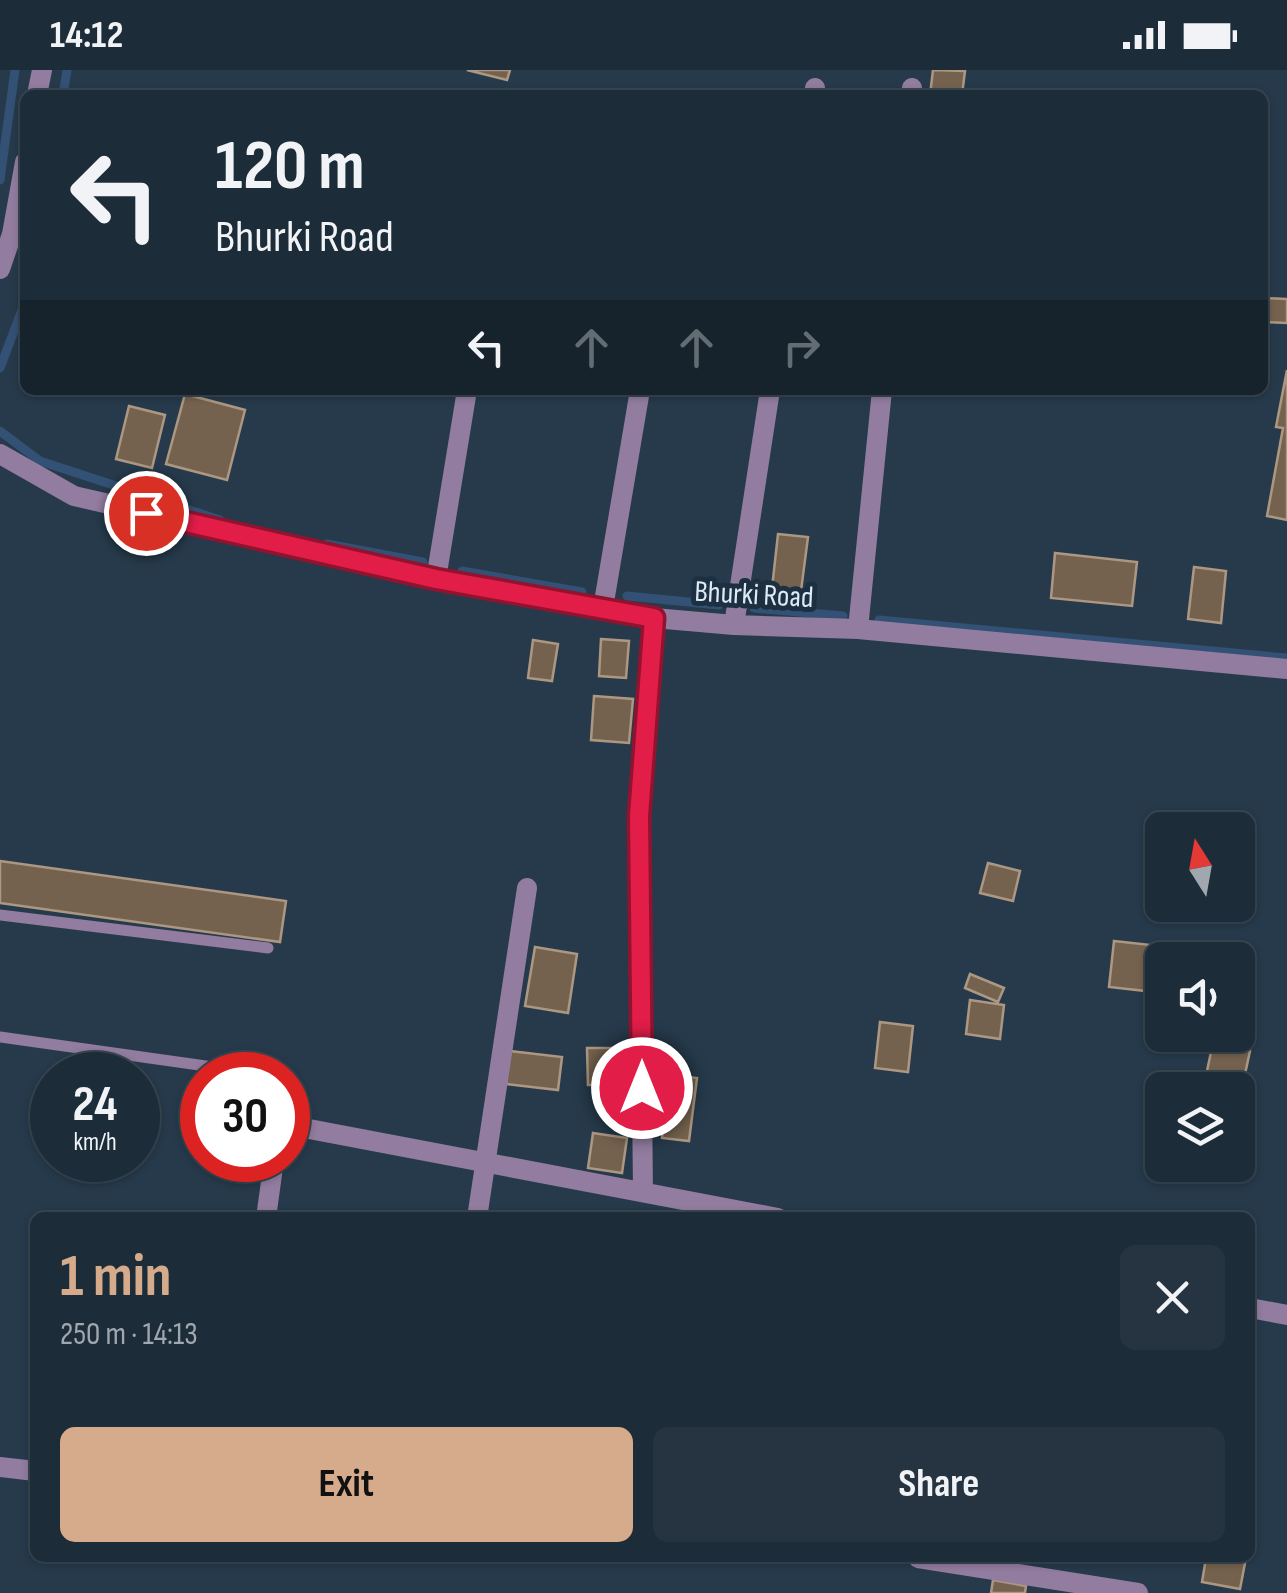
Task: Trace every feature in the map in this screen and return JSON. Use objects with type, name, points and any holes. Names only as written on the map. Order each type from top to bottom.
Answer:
[{"type":"street","points":[[0,269],[12,234],[20,190]]},
{"type":"street","points":[[436,579],[466,395]]},
{"type":"street","points":[[602,608],[639,395]]},
{"type":"street","points":[[734,626],[769,395]]},
{"type":"street","points":[[858,630],[882,395]]},
{"type":"street","name":"Bhurki Road","points":[[0,454],[74,496],[436,579],[654,618],[734,626],[858,630],[1287,669]]},
{"type":"street","points":[[643,1192],[639,816],[654,618]]},
{"type":"street","points":[[478,1212],[527,888]]},
{"type":"street","points":[[310,1129],[747,1212]]},
{"type":"street","points":[[267,1212],[271,1182]]},
{"type":"street","points":[[1255,1309],[1287,1315]]},
{"type":"street","points":[[0,1466],[30,1470]]},
{"type":"street","points":[[943,1562],[1138,1593]]},
{"type":"lane","points":[[0,915],[268,948]]},
{"type":"lane","points":[[0,1038],[180,1063]]},
{"type":"building","points":[[467,70],[510,70],[507,80]]},
{"type":"building","points":[[933,70],[965,71],[963,90],[931,90]]},
{"type":"building","points":[[1268,298],[1287,299],[1287,323],[1268,322]]},
{"type":"building","points":[[1287,370],[1287,520],[1267,516],[1283,428],[1276,427]]},
{"type":"building","points":[[185,395],[245,410],[227,480],[166,464]]},
{"type":"building","points":[[129,406],[165,415],[152,468],[116,459]]},
{"type":"building","points":[[778,534],[808,537],[801,591],[772,588]]},
{"type":"building","points":[[1055,553],[1137,562],[1132,606],[1051,598]]},
{"type":"building","points":[[1194,567],[1226,571],[1221,623],[1188,619]]},
{"type":"building","points":[[601,639],[629,641],[626,678],[599,676]]},
{"type":"building","points":[[533,640],[558,644],[552,681],[528,678]]},
{"type":"building","points":[[594,696],[633,699],[629,743],[591,740]]},
{"type":"building","points":[[0,861],[286,901],[280,942],[0,903]]},
{"type":"building","points":[[988,863],[1020,871],[1013,901],[980,893]]},
{"type":"building","points":[[1114,941],[1145,944],[1145,991],[1109,987]]},
{"type":"building","points":[[535,947],[577,954],[568,1013],[525,1006]]},
{"type":"building","points":[[970,974],[1004,988],[998,1002],[965,988]]},
{"type":"building","points":[[970,1000],[1004,1005],[1000,1039],[966,1034]]},
{"type":"building","points":[[880,1022],[913,1026],[908,1072],[875,1068]]},
{"type":"building","points":[[587,1048],[621,1048],[621,1085],[588,1085]]},
{"type":"building","points":[[510,1051],[562,1057],[558,1090],[506,1084]]},
{"type":"building","points":[[1211,1052],[1250,1052],[1245,1072],[1207,1072]]},
{"type":"building","points":[[659,1073],[697,1078],[689,1141],[662,1138],[666,1108],[655,1106]]},
{"type":"building","points":[[593,1133],[627,1138],[622,1173],[588,1168]]},
{"type":"building","points":[[1205,1562],[1245,1562],[1240,1589],[1202,1582]]},
{"type":"building","points":[[993,1580],[1026,1586],[1025,1593],[991,1593]]},
{"type":"waterway","points":[[0,180],[15,70]]},
{"type":"waterway","points":[[64,90],[67,70]]},
{"type":"waterway","points":[[0,368],[20,315]]},
{"type":"waterway","points":[[0,431],[40,461],[220,520]]},
{"type":"waterway","points":[[327,544],[423,562]]},
{"type":"waterway","points":[[462,571],[582,592]]},
{"type":"waterway","points":[[627,596],[719,605]]},
{"type":"waterway","points":[[754,608],[843,616]]},
{"type":"waterway","points":[[879,620],[1287,658]]},
{"type":"route","points":[[146,513],[436,579],[654,618],[639,816],[642,1088]]}]
